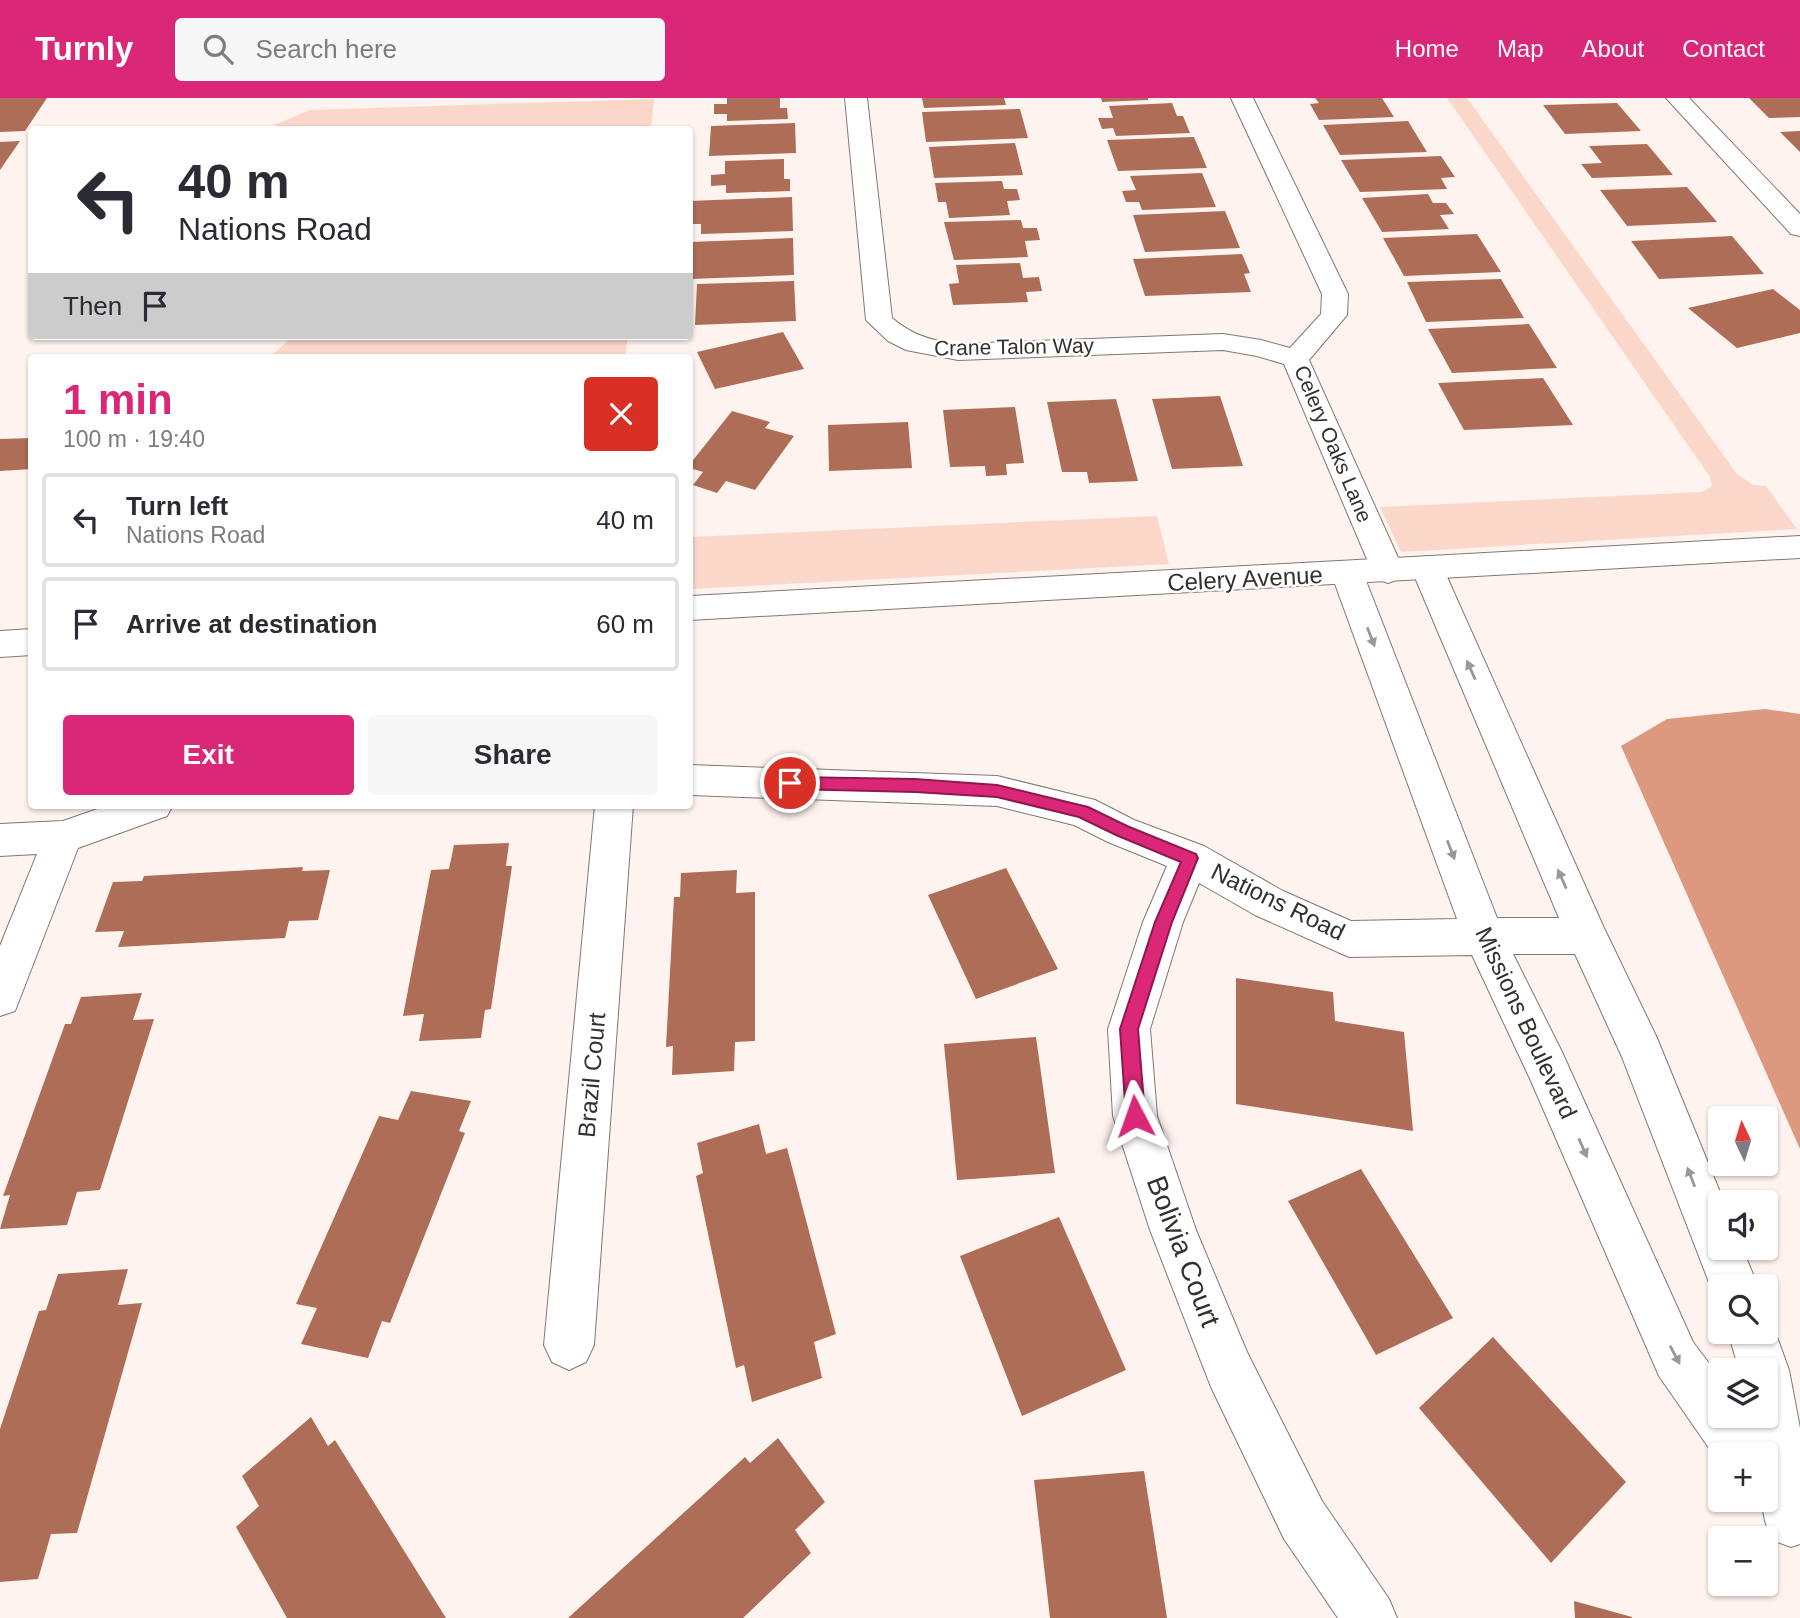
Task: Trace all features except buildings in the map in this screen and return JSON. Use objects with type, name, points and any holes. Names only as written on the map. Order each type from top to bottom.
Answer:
[{"type":"street","name":"Crane Talon Way","points":[[856,98],[879,320],[895,335],[924,348],[958,352],[1223,342],[1261,348],[1295,359]]},
{"type":"street","name":"Celery Oaks Lane","points":[[1242,98],[1335,294],[1334,315],[1295,359],[1388,571]]},
{"type":"street","points":[[1677,98],[1800,229]]},
{"type":"street","name":"Celery Avenue","points":[[693,608],[1800,547]]},
{"type":"street","points":[[1427,568],[1587,936],[1642,1052],[1729,1274]]},
{"type":"street","name":"Missions Boulevard","points":[[1347,573],[1484,937],[1547,1068],[1676,1359],[1735,1442]]},
{"type":"street","points":[[0,644],[28,642]]},
{"type":"street","name":"Nations Road","points":[[693,780],[997,791],[1082,811],[1121,831],[1190,858],[1269,903],[1349,939],[1587,936]]},
{"type":"street","points":[[0,840],[63,837],[143,809]]},
{"type":"street","name":"Brazil Court","points":[[569,1345],[614,809]]},
{"type":"street","points":[[0,997],[63,837]]},
{"type":"street","name":"Bolivia Court","points":[[1190,858],[1163,922],[1129,1029],[1135,1116],[1173,1230],[1229,1368],[1303,1520],[1370,1618]]},
{"type":"street","points":[[1773,1428],[1786,1516]]},
{"type":"shaded area","points":[[1447,98],[1467,98],[1737,474],[1753,485],[1766,486],[1797,529],[1401,552],[1380,507],[1702,492],[1712,486],[1710,477]]},
{"type":"shaded area","points":[[654,99],[651,126],[272,126],[310,110]]},
{"type":"shaded area","points":[[289,340],[627,340],[625,354],[273,354]]},
{"type":"shaded area","points":[[1157,516],[1169,564],[693,589],[693,537]]},
{"type":"shaded area","points":[[1765,709],[1800,714],[1800,1149],[1621,746],[1667,719]]},
{"type":"route","points":[[790,783],[997,791],[1082,811],[1121,831],[1190,858],[1163,922],[1129,1029],[1135,1116]]}]
